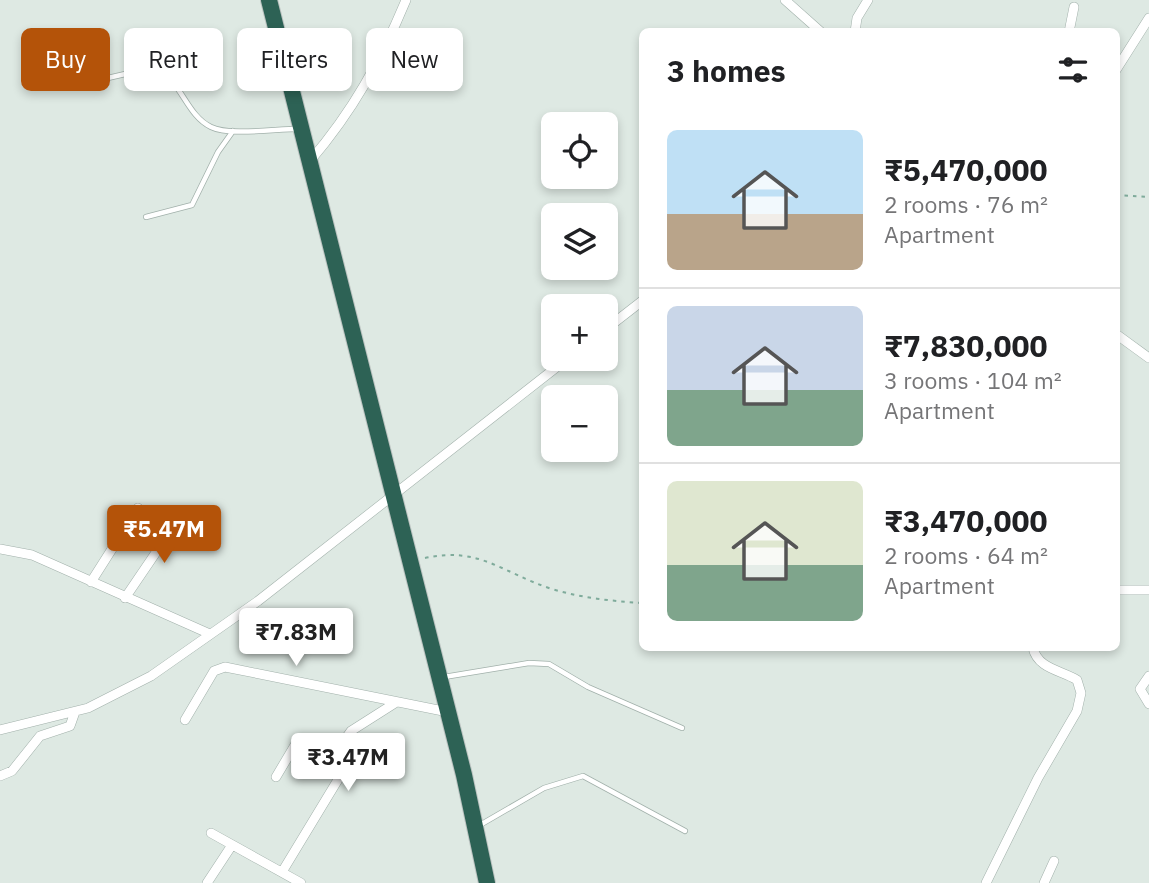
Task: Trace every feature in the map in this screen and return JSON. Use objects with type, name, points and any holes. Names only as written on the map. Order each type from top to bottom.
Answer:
[{"type":"highway","points":[[269,0],[411,561],[487,883]]},
{"type":"street","points":[[310,161],[358,100],[377,68],[407,0]]},
{"type":"street","points":[[785,0],[816,28]]},
{"type":"street","points":[[856,28],[857,18],[868,0]]},
{"type":"street","points":[[1070,28],[1074,7]]},
{"type":"street","points":[[1120,64],[1149,18]]},
{"type":"street","points":[[618,320],[639,304]]},
{"type":"street","points":[[1120,337],[1149,358]]},
{"type":"street","points":[[0,730],[74,715],[123,692],[395,503],[553,371]]},
{"type":"street","points":[[91,582],[138,508]]},
{"type":"street","points":[[125,598],[180,517]]},
{"type":"street","points":[[0,549],[32,555],[210,634]]},
{"type":"street","points":[[1120,590],[1149,590]]},
{"type":"street","points":[[986,883],[1038,778],[1073,720],[1081,692],[1077,680],[1044,664],[1037,659],[1034,651]]},
{"type":"street","points":[[185,720],[214,671],[225,667],[448,712]]},
{"type":"street","points":[[1149,676],[1140,690],[1144,701],[1149,704]]},
{"type":"street","points":[[282,872],[337,783],[345,757],[346,738],[351,731],[395,703]]},
{"type":"street","points":[[0,776],[12,771],[40,736],[70,726],[74,715]]},
{"type":"street","points":[[276,777],[295,745],[345,757]]},
{"type":"street","points":[[211,833],[301,883]]},
{"type":"street","points":[[207,883],[232,845]]},
{"type":"street","points":[[1044,883],[1054,861]]},
{"type":"lane","points":[[110,76],[141,68],[158,70],[170,79],[203,122],[212,128],[233,131],[302,129]]},
{"type":"lane","points":[[146,217],[191,205],[218,152],[233,131]]},
{"type":"lane","points":[[439,678],[529,663],[549,664],[588,687],[681,728]]},
{"type":"lane","points":[[476,828],[530,795],[566,779],[583,776],[685,831]]},
{"type":"path","points":[[1120,195],[1149,197]]},
{"type":"path","points":[[411,561],[448,553],[467,554],[570,594],[639,603]]}]
